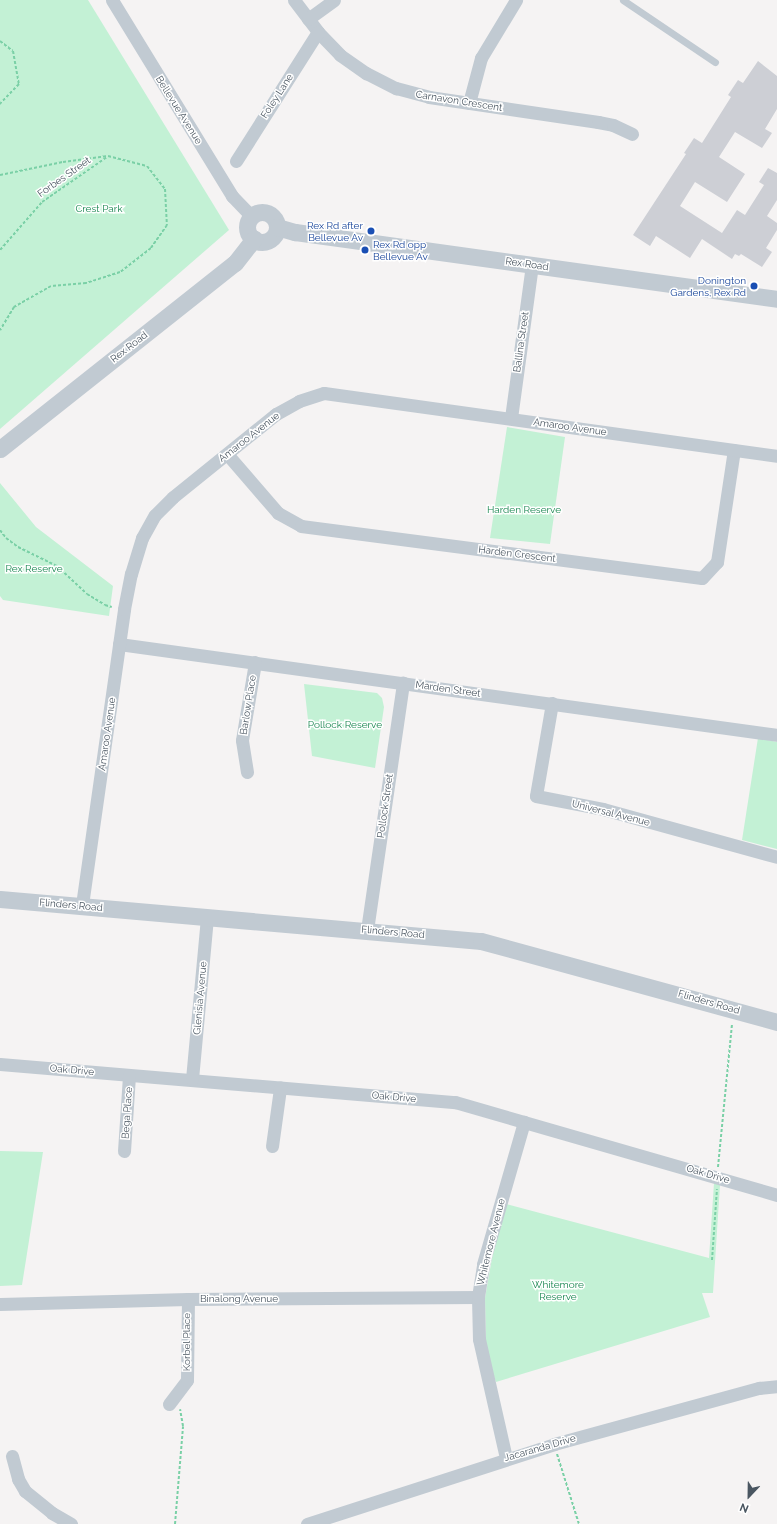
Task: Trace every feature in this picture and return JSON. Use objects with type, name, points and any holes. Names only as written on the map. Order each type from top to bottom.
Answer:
[{"type":"street","name":"Bellevue Avenue","points":[[112,0],[232,196],[252,217]]},
{"type":"street","name":"Carnavon Crescent","points":[[294,0],[318,32],[340,55],[380,81],[412,94],[598,122],[613,126],[632,134]]},
{"type":"street","points":[[308,19],[334,0]]},
{"type":"street","points":[[468,103],[481,58],[516,0]]},
{"type":"street","name":"Foley Lane","points":[[236,160],[318,32]]},
{"type":"street","points":[[261,213],[270,215],[274,218],[277,227],[274,236],[267,241],[258,242],[254,239],[247,228],[252,217],[261,213]]},
{"type":"street","name":"Rex Road","points":[[277,227],[295,232],[777,299]]},
{"type":"street","name":"Rex Road","points":[[0,449],[235,263],[254,239]]},
{"type":"street","name":"Ballina Street","points":[[511,418],[532,265]]},
{"type":"street","name":"Amaroo Avenue","points":[[82,905],[131,574],[142,538],[155,516],[173,497],[276,414],[299,401],[324,393],[777,456]]},
{"type":"street","name":"Harden Crescent","points":[[227,454],[278,513],[301,526],[702,578],[717,562],[734,450]]},
{"type":"street","name":"Marden Street","points":[[120,644],[404,682],[777,735]]},
{"type":"street","name":"Barlow Place","points":[[247,772],[242,740],[254,662]]},
{"type":"street","name":"Pollock Street","points":[[367,930],[404,682]]},
{"type":"street","name":"Universal Avenue","points":[[552,703],[536,796],[603,809],[777,857]]},
{"type":"street","name":"Flinders Road","points":[[0,899],[481,940],[777,1022]]},
{"type":"street","name":"Glenisia Avenue","points":[[192,1079],[207,917]]},
{"type":"street","name":"Oak Drive","points":[[0,1064],[455,1102],[777,1195]]},
{"type":"street","name":"Bega Place","points":[[124,1151],[129,1075]]},
{"type":"street","points":[[272,1146],[280,1088]]},
{"type":"street","name":"Whitemore Avenue","points":[[506,1458],[479,1339],[478,1298],[485,1257],[524,1122]]},
{"type":"street","name":"Binalong Avenue","points":[[0,1304],[188,1299],[478,1298]]},
{"type":"street","name":"Korbel Place","points":[[172,1401],[187,1380],[188,1299]]},
{"type":"street","name":"Jacaranda Drive","points":[[307,1524],[332,1520],[506,1458],[759,1388],[777,1386]]},
{"type":"street","points":[[12,1456],[18,1479],[24,1491],[52,1513],[71,1524]]},
{"type":"lane","points":[[623,0],[715,62]]},
{"type":"path","points":[[0,41],[13,50],[19,84],[0,104]]},
{"type":"path","points":[[0,175],[63,162],[108,156],[147,166],[165,189],[168,225],[152,248],[120,272],[86,283],[51,286],[14,307],[0,330]]},
{"type":"path","name":"Forbes Street","points":[[0,250],[42,202],[108,156]]},
{"type":"path","points":[[0,530],[6,538],[18,547],[57,566],[87,594],[105,605],[117,608]]},
{"type":"path","points":[[718,1168],[733,1021]]},
{"type":"path","points":[[712,1260],[717,1185]]},
{"type":"path","points":[[172,1401],[181,1411],[183,1426],[175,1524]]},
{"type":"path","points":[[554,1444],[579,1524]]},
{"type":"green space","name":"Crest Park","points":[[0,0],[88,0],[229,230],[0,429]]},
{"type":"green space","name":"Harden Reserve","points":[[507,427],[565,437],[550,544],[490,538]]},
{"type":"green space","name":"Rex Reserve","points":[[0,483],[36,527],[113,586],[109,616],[3,600],[0,596]]},
{"type":"green space","name":"Pollock Reserve","points":[[304,684],[377,693],[382,698],[384,707],[375,768],[312,756]]},
{"type":"green space","points":[[758,738],[777,742],[777,849],[742,840]]},
{"type":"green space","points":[[0,1151],[43,1152],[22,1285],[0,1286]]},
{"type":"green space","name":"Whitemore Reserve","points":[[714,1183],[720,1185],[713,1293],[702,1293],[710,1317],[496,1382],[489,1364],[486,1344],[485,1298],[492,1258],[506,1204],[709,1258]]},
{"type":"building","points":[[758,61],[777,76],[777,109],[765,129],[772,133],[762,148],[735,132],[719,157],[745,174],[727,202],[695,182],[680,206],[722,233],[737,210],[745,215],[764,185],[759,182],[768,168],[777,173],[777,200],[767,216],[777,223],[777,230],[766,248],[772,252],[762,267],[741,254],[739,256],[735,254],[732,259],[702,239],[690,258],[656,236],[650,246],[633,235],[686,154],[684,153],[694,138],[702,143],[731,97],[728,95],[738,80],[743,83]]},
{"type":"place","name":"Rex Rd after Bellevue Av","points":[[371,231]]},
{"type":"place","name":"Rex Rd opp Bellevue Av","points":[[365,250]]},
{"type":"place","name":"Donington Gardens, Rex Rd","points":[[754,286]]}]
